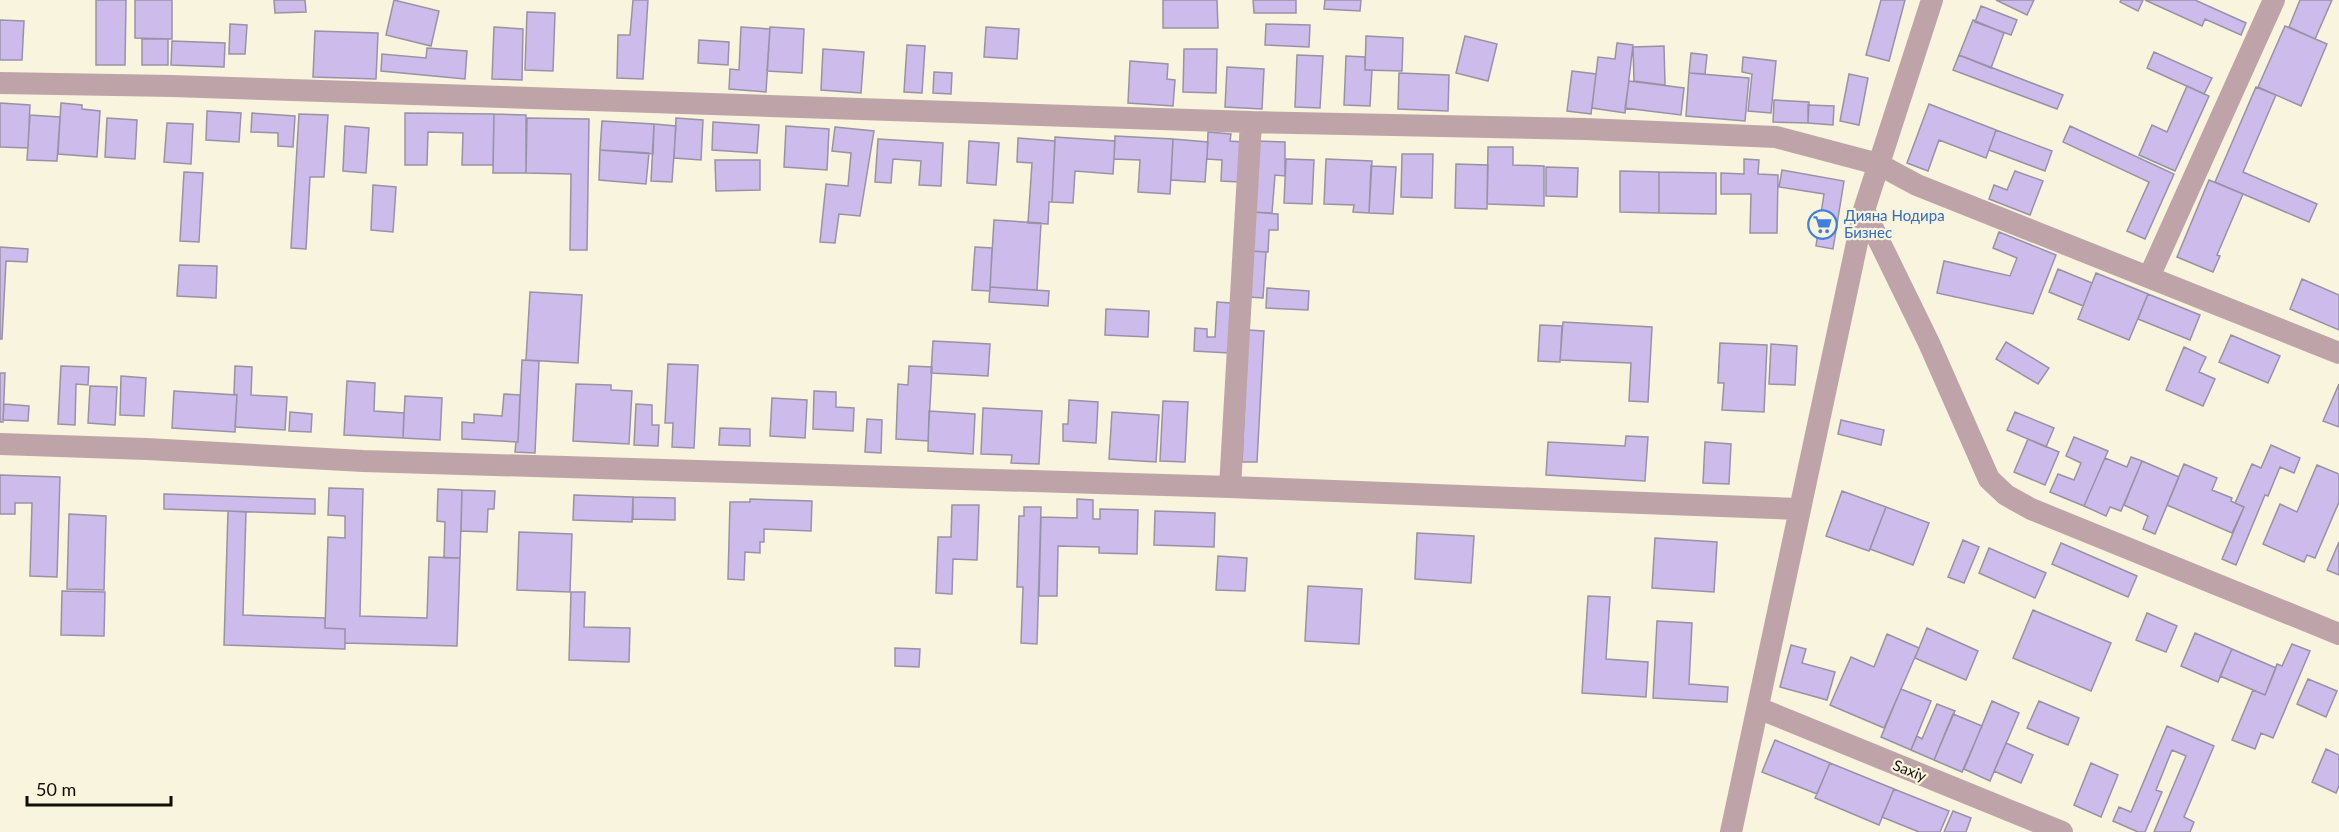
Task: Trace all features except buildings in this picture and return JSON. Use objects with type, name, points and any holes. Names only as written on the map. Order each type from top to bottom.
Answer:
[{"type":"street","points":[[1731,832],[1864,210],[1932,0]]},
{"type":"street","points":[[2149,277],[2274,0]]},
{"type":"street","points":[[0,83],[172,86],[1251,122],[1585,129],[1776,137],[1878,164],[1917,186],[2339,353]]},
{"type":"street","points":[[1230,487],[1251,122]]},
{"type":"street","points":[[1864,210],[1929,343],[1976,454],[1989,479],[2006,495],[2031,509],[2339,634]]},
{"type":"street","points":[[0,444],[147,449],[375,462],[1230,487],[1799,508]]},
{"type":"street","name":"Saxiy","points":[[1758,708],[2062,832]]},
{"type":"place","name":"Дияна Нодира Бизнес","points":[[1823,224]]}]
